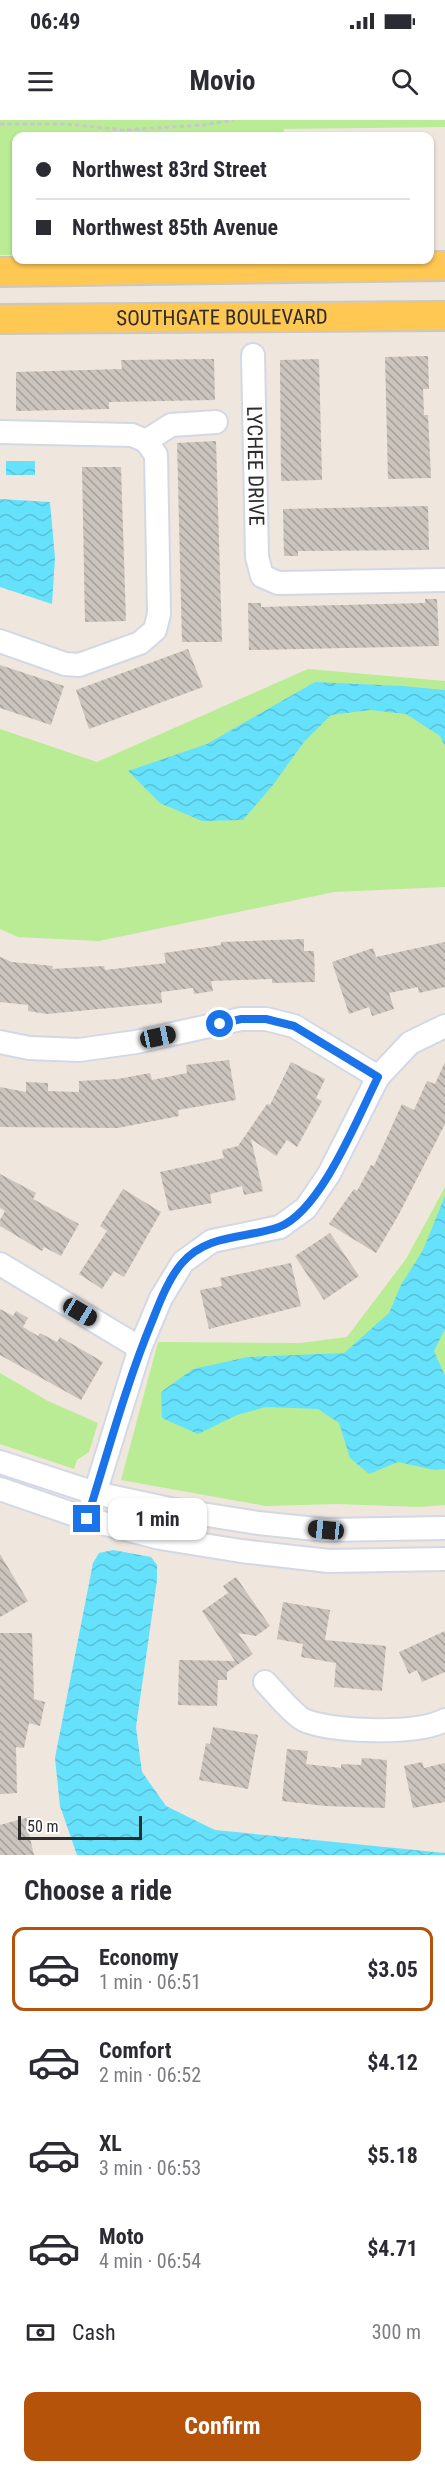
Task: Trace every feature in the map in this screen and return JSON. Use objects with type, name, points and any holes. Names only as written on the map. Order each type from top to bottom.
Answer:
[{"type":"main road","points":[[0,272],[445,266]]},
{"type":"main road","name":"SOUTHGATE BOULEVARD","points":[[0,319],[445,316]]},
{"type":"street","name":"LYCHEE DRIVE","points":[[253,355],[257,557],[262,576],[278,583],[445,580]]},
{"type":"street","points":[[146,441],[171,425],[216,422]]},
{"type":"street","points":[[0,432],[132,435],[146,441],[156,455],[159,614],[155,630],[140,643],[79,665],[65,664],[0,641]]},
{"type":"street","points":[[0,1042],[29,1048],[79,1050],[136,1042],[241,1019],[266,1019],[294,1026],[378,1077]]},
{"type":"street","points":[[87,1519],[140,1348],[162,1298],[183,1262],[212,1241],[280,1227],[306,1208],[329,1174],[378,1077],[410,1043],[445,1026]]},
{"type":"street","points":[[0,1264],[140,1348]]},
{"type":"street","points":[[0,1462],[95,1493],[258,1524],[326,1530],[445,1528]]},
{"type":"street","points":[[0,1489],[87,1519],[160,1538],[241,1551],[329,1561],[445,1559]]},
{"type":"street","points":[[265,1682],[304,1720],[347,1728],[398,1730],[436,1724],[445,1720]]},
{"type":"path","points":[[0,124],[67,124],[123,130],[204,125],[233,120]]},
{"type":"green space","points":[[0,120],[445,120],[445,127],[284,129],[284,132],[12,132],[12,255],[0,255]]},
{"type":"green space","points":[[308,669],[445,681],[445,887],[334,892],[99,941],[18,937],[0,929],[0,729],[97,762]]},
{"type":"green space","points":[[445,1187],[445,1505],[419,1507],[337,1504],[266,1506],[121,1480],[158,1342],[300,1343],[347,1337],[406,1259]]},
{"type":"green space","points":[[0,1373],[48,1401],[98,1423],[89,1452],[77,1460],[74,1469],[0,1444]]},
{"type":"water","points":[[6,461],[35,461],[35,475],[6,475]]},
{"type":"water","points":[[0,499],[50,502],[55,558],[52,604],[0,587]]},
{"type":"water","points":[[315,682],[445,690],[445,746],[440,736],[406,714],[370,710],[331,715],[304,742],[273,785],[243,820],[202,821],[160,803],[128,771],[207,744]]},
{"type":"water","points":[[445,1196],[445,1329],[434,1351],[445,1376],[445,1469],[435,1470],[398,1462],[369,1474],[350,1458],[339,1423],[318,1409],[266,1407],[237,1415],[198,1434],[162,1418],[161,1392],[193,1369],[248,1357],[344,1353],[389,1313],[401,1285],[423,1250]]},
{"type":"water","points":[[113,1550],[151,1557],[157,1565],[157,1580],[136,1727],[142,1772],[166,1806],[215,1830],[445,1853],[445,1855],[77,1855],[60,1806],[55,1758],[93,1563],[99,1553]]},
{"type":"building","points":[[428,356],[429,389],[423,389],[424,415],[428,415],[431,478],[388,479],[385,357]]},
{"type":"building","points":[[214,359],[215,400],[109,402],[109,409],[16,411],[16,372],[122,369],[121,360]]},
{"type":"building","points":[[319,359],[322,480],[281,481],[280,360]]},
{"type":"building","points":[[216,441],[222,642],[182,642],[177,443]]},
{"type":"building","points":[[82,467],[121,467],[126,621],[85,622]]},
{"type":"building","points":[[428,506],[429,550],[298,551],[298,556],[284,556],[283,509]]},
{"type":"building","points":[[425,599],[437,599],[439,646],[249,650],[248,603],[261,603],[261,607],[425,603]]},
{"type":"building","points":[[188,649],[203,687],[89,729],[76,690]]},
{"type":"building","points":[[0,665],[64,686],[51,725],[0,708]]},
{"type":"building","points":[[304,939],[304,951],[314,951],[315,982],[272,983],[272,979],[211,981],[213,991],[194,994],[193,988],[161,992],[162,1003],[47,1014],[28,1011],[28,1005],[0,1002],[0,957],[12,962],[53,966],[52,969],[104,966],[105,970],[166,963],[164,953],[221,945],[221,942]]},
{"type":"building","points":[[445,942],[445,987],[419,993],[418,987],[389,993],[394,1009],[372,1016],[369,1007],[349,1014],[332,962],[373,948],[376,957]]},
{"type":"building","points":[[229,1060],[236,1100],[178,1110],[179,1116],[118,1128],[0,1127],[0,1087],[26,1092],[26,1082],[48,1083],[48,1091],[79,1092],[79,1081],[118,1079],[150,1073],[152,1080],[187,1073],[186,1065]]},
{"type":"building","points":[[291,1062],[325,1079],[316,1098],[322,1101],[297,1147],[287,1140],[276,1156],[251,1139],[263,1191],[244,1195],[242,1186],[210,1194],[212,1203],[169,1211],[160,1172],[224,1158],[222,1150],[238,1146],[267,1104],[270,1105]]},
{"type":"building","points":[[445,1062],[445,1124],[398,1216],[376,1253],[329,1224],[354,1189],[357,1191],[371,1165],[374,1166],[402,1104],[414,1110],[427,1081],[435,1084]]},
{"type":"building","points":[[0,1174],[36,1193],[33,1199],[79,1224],[61,1256],[44,1247],[42,1251],[0,1226],[0,1220],[5,1211],[0,1208]]},
{"type":"building","points":[[123,1189],[161,1212],[124,1277],[114,1271],[102,1289],[79,1274],[107,1231],[100,1226]]},
{"type":"building","points":[[330,1233],[359,1276],[324,1300],[295,1256]]},
{"type":"building","points":[[291,1263],[301,1306],[209,1329],[200,1290],[222,1286],[220,1278]]},
{"type":"building","points":[[0,1309],[13,1316],[16,1311],[28,1318],[23,1327],[38,1336],[40,1333],[57,1342],[60,1337],[103,1362],[81,1400],[0,1355]]},
{"type":"building","points":[[0,1554],[28,1601],[0,1617]]},
{"type":"building","points":[[236,1577],[270,1626],[256,1636],[238,1633],[253,1654],[227,1672],[227,1680],[218,1680],[217,1706],[178,1705],[179,1660],[235,1661],[202,1611],[228,1593],[223,1586]]},
{"type":"building","points":[[283,1602],[330,1610],[325,1640],[386,1646],[382,1691],[334,1687],[336,1663],[301,1657],[303,1644],[277,1639]]},
{"type":"building","points":[[445,1631],[445,1672],[422,1682],[417,1670],[409,1674],[399,1652]]},
{"type":"building","points":[[0,1633],[32,1633],[34,1699],[45,1702],[40,1726],[29,1723],[24,1748],[16,1747],[17,1793],[0,1794]]},
{"type":"building","points":[[213,1727],[258,1735],[248,1789],[199,1780],[206,1743],[210,1744]]},
{"type":"building","points":[[287,1749],[308,1751],[306,1764],[341,1768],[341,1764],[361,1765],[362,1758],[387,1760],[385,1808],[325,1806],[282,1801]]},
{"type":"building","points":[[422,1762],[424,1768],[445,1763],[445,1802],[413,1808],[404,1766]]},
{"type":"building","points":[[30,1817],[35,1833],[29,1834],[34,1855],[0,1855],[0,1825]]},
{"type":"route","points":[[87,1519],[140,1348],[162,1298],[183,1262],[212,1241],[280,1227],[306,1208],[329,1174],[378,1077],[294,1026],[266,1019],[241,1019],[220,1024]]}]
